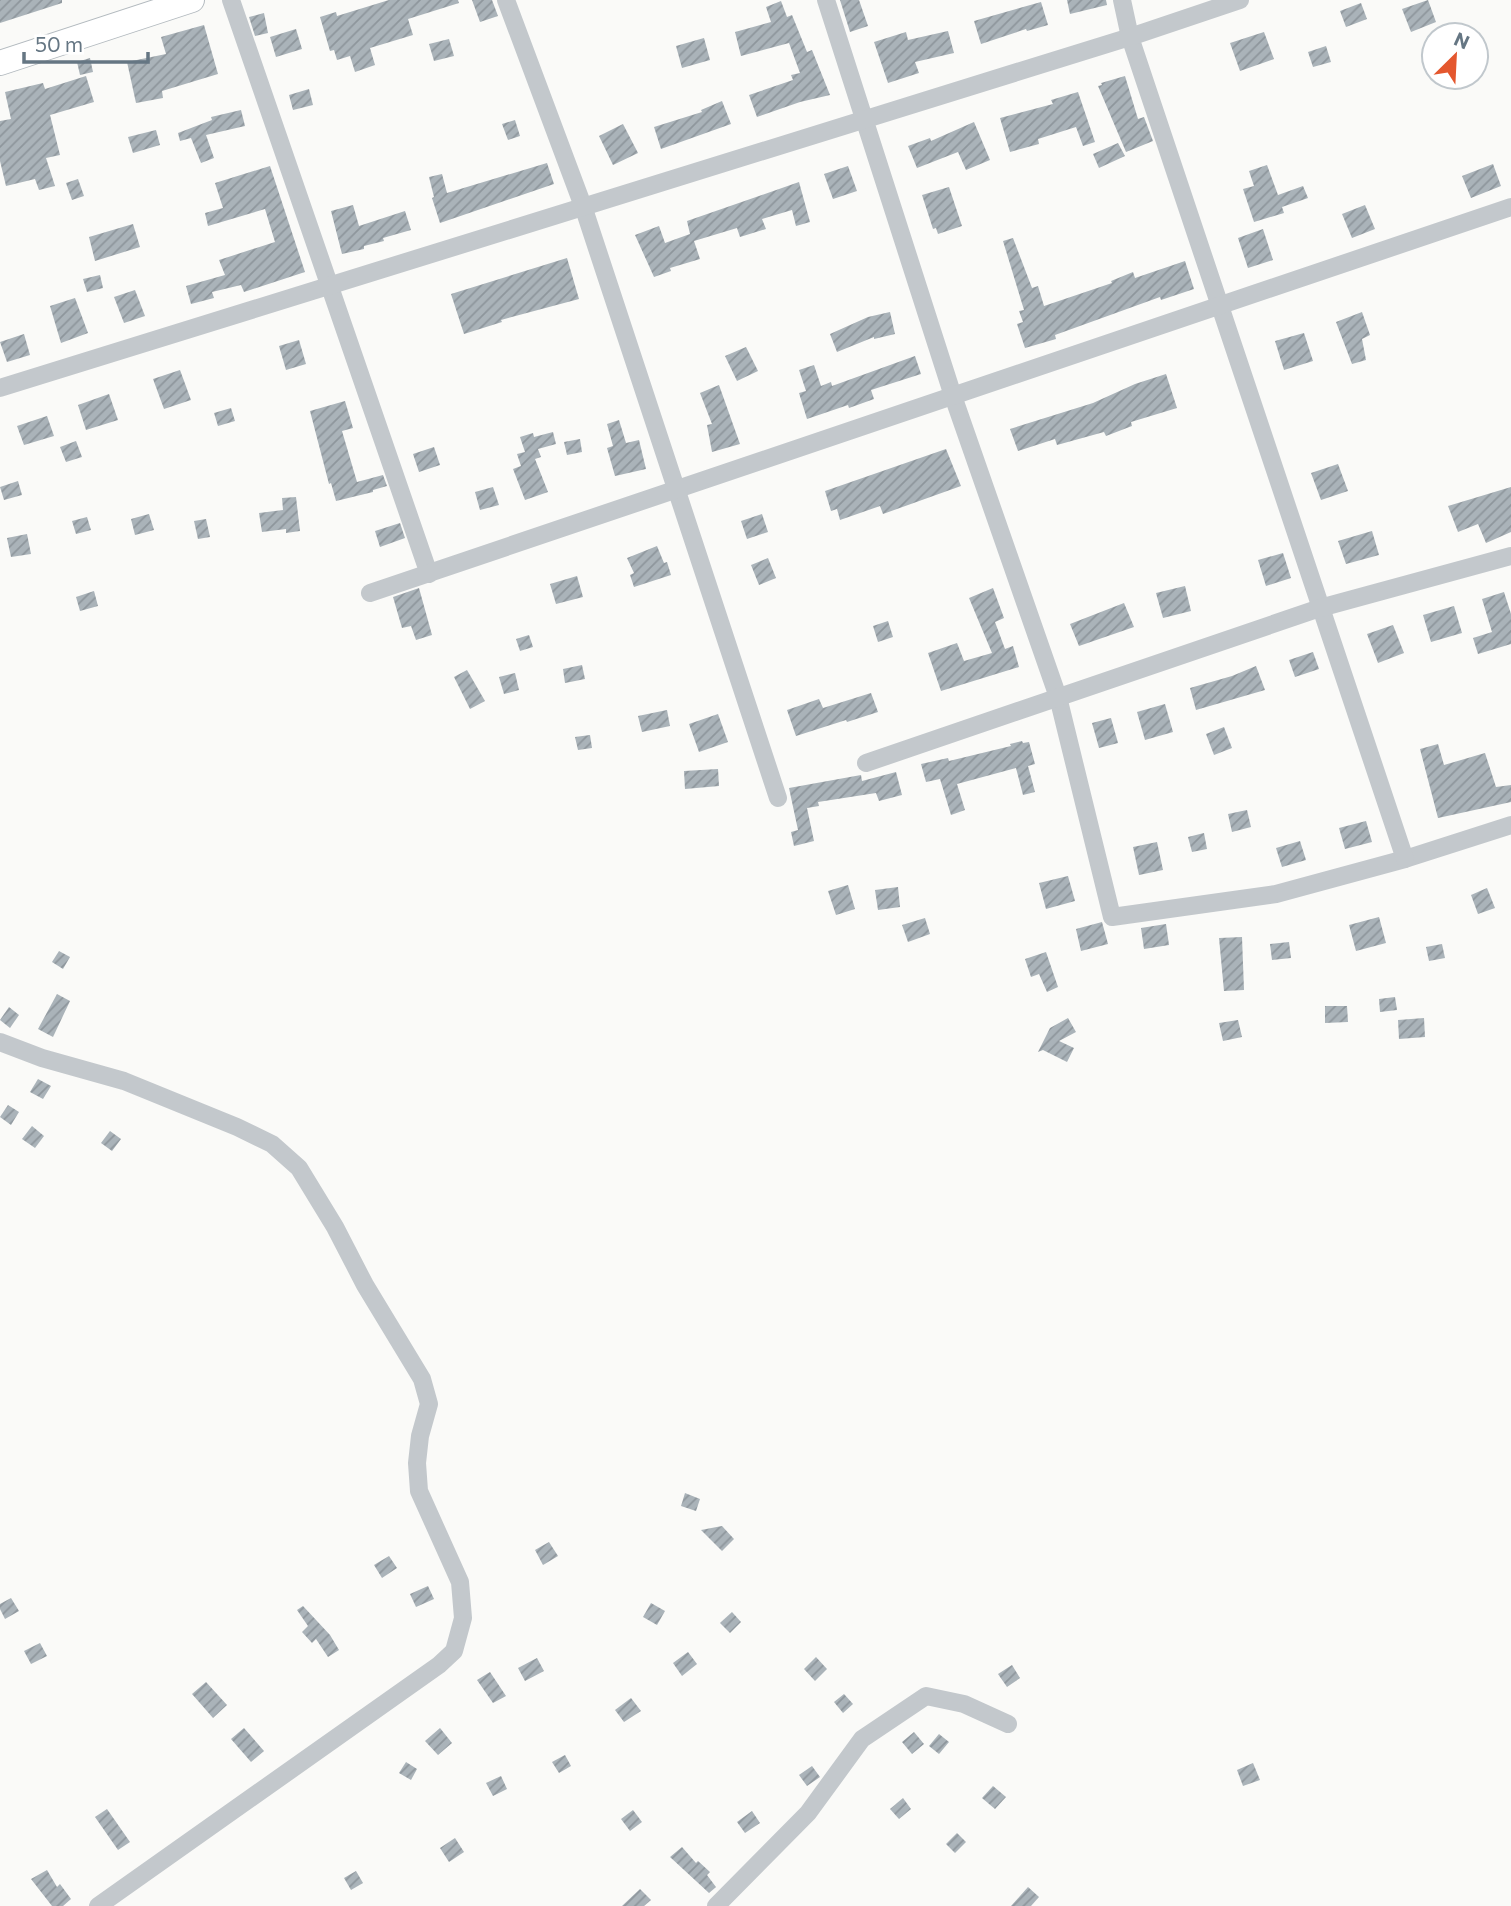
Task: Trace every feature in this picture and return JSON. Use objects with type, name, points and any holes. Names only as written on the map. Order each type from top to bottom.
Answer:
[{"type":"main road","points":[[0,63],[192,0]]},
{"type":"street","points":[[231,0],[429,574]]},
{"type":"street","points":[[506,0],[583,206],[778,798]]},
{"type":"street","points":[[826,0],[953,396],[1058,697],[1112,917],[1276,894],[1405,859],[1511,825]]},
{"type":"street","points":[[1122,0],[1130,37],[1405,859]]},
{"type":"street","points":[[0,388],[1130,37],[1240,0]]},
{"type":"street","points":[[370,593],[1511,207]]},
{"type":"street","points":[[866,763],[1320,608],[1511,556]]},
{"type":"street","points":[[0,1042],[42,1058],[124,1081],[237,1127],[272,1144],[299,1168],[422,1379],[429,1404],[420,1436],[417,1463],[419,1491],[460,1582],[463,1619],[454,1651],[439,1665],[98,1906]]},
{"type":"street","points":[[716,1906],[808,1813],[862,1739],[926,1696],[964,1703],[1008,1724]]},
{"type":"building","points":[[0,0],[62,0],[62,3],[0,23]]},
{"type":"building","points":[[389,0],[458,0],[459,3],[408,19],[413,35],[370,48],[375,65],[355,72],[350,56],[337,60],[334,50],[330,51],[320,17],[336,12],[337,16]]},
{"type":"building","points":[[472,0],[492,0],[498,16],[480,22]]},
{"type":"building","points":[[840,0],[859,0],[868,26],[850,32]]},
{"type":"building","points":[[1067,0],[1106,0],[1107,5],[1070,14]]},
{"type":"building","points":[[1428,0],[1436,21],[1420,21],[1420,28],[1411,32],[1402,9]]},
{"type":"building","points":[[781,1],[787,17],[792,15],[807,52],[812,50],[830,95],[757,117],[749,95],[793,80],[791,75],[800,73],[789,43],[741,56],[735,32],[771,22],[766,7]]},
{"type":"building","points":[[1041,2],[1048,25],[1027,31],[1026,29],[981,44],[974,21]]},
{"type":"building","points":[[1361,3],[1367,19],[1346,27],[1340,11]]},
{"type":"building","points":[[264,13],[268,33],[255,36],[249,17]]},
{"type":"building","points":[[204,25],[218,74],[162,91],[163,98],[136,103],[127,62],[166,54],[161,37]]},
{"type":"building","points":[[296,29],[302,49],[276,57],[270,37]]},
{"type":"building","points":[[948,31],[954,53],[915,62],[919,73],[888,83],[874,42],[906,32],[908,40]]},
{"type":"building","points":[[1264,32],[1274,59],[1240,71],[1230,43]]},
{"type":"building","points":[[704,38],[710,60],[682,68],[676,46]]},
{"type":"building","points":[[449,39],[454,56],[434,61],[429,44]]},
{"type":"building","points":[[1326,46],[1331,62],[1313,67],[1308,52]]},
{"type":"building","points":[[90,58],[93,72],[80,75],[77,62]]},
{"type":"building","points":[[86,76],[94,102],[50,115],[60,155],[46,158],[55,186],[39,190],[35,179],[6,186],[0,161],[0,121],[11,119],[5,92],[43,83],[45,89]]},
{"type":"building","points":[[1125,76],[1138,119],[1144,117],[1153,141],[1126,152],[1098,86]]},
{"type":"building","points":[[309,89],[313,105],[293,110],[289,95]]},
{"type":"building","points":[[1078,92],[1095,142],[1083,146],[1076,127],[1038,139],[1039,144],[1010,152],[1000,118],[1053,104],[1051,100]]},
{"type":"building","points":[[722,101],[731,124],[661,149],[654,127],[702,112],[701,110]]},
{"type":"building","points":[[241,110],[245,126],[206,135],[214,158],[201,163],[191,138],[180,141],[178,133],[212,120],[211,117]]},
{"type":"building","points":[[515,120],[520,136],[508,140],[502,124]]},
{"type":"building","points":[[974,122],[990,160],[966,170],[958,152],[917,168],[908,146],[930,138],[931,141]]},
{"type":"building","points":[[623,124],[638,153],[613,165],[599,136]]},
{"type":"building","points":[[156,130],[160,145],[133,153],[128,137]]},
{"type":"building","points":[[1118,143],[1125,156],[1099,168],[1093,154]]},
{"type":"building","points":[[547,163],[554,184],[440,223],[429,177],[442,174],[447,193]]},
{"type":"building","points":[[1493,164],[1501,186],[1471,198],[1462,176]]},
{"type":"building","points":[[1267,165],[1278,195],[1303,186],[1308,198],[1282,207],[1284,213],[1254,222],[1243,189],[1254,186],[1249,171]]},
{"type":"building","points":[[270,166],[305,272],[244,292],[241,285],[212,292],[214,298],[191,304],[186,286],[225,275],[219,260],[275,242],[265,209],[208,226],[205,213],[223,208],[215,183]]},
{"type":"building","points":[[848,166],[857,191],[833,199],[824,174]]},
{"type":"building","points":[[78,179],[84,196],[72,200],[66,183]]},
{"type":"building","points":[[799,182],[810,222],[796,226],[792,210],[762,219],[766,229],[740,237],[737,228],[694,241],[700,259],[670,268],[671,271],[654,277],[635,235],[659,226],[665,243],[690,234],[687,221]]},
{"type":"building","points":[[949,187],[962,226],[938,234],[936,228],[933,229],[922,195]]},
{"type":"building","points":[[353,205],[359,226],[405,211],[411,230],[383,238],[384,241],[364,246],[364,249],[342,254],[331,211]]},
{"type":"building","points":[[1365,205],[1375,229],[1352,238],[1342,214]]},
{"type":"building","points":[[133,224],[140,247],[95,261],[89,237]]},
{"type":"building","points":[[1263,229],[1273,260],[1248,268],[1238,238]]},
{"type":"building","points":[[1013,238],[1032,288],[1038,286],[1044,306],[1112,283],[1111,281],[1133,272],[1135,278],[1185,261],[1194,289],[1161,300],[1160,297],[1055,335],[1056,339],[1025,348],[1017,324],[1023,322],[1019,311],[1024,310],[1003,241]]},
{"type":"building","points":[[567,258],[579,299],[501,320],[502,322],[464,334],[451,294]]},
{"type":"building","points":[[100,275],[103,288],[87,292],[83,279]]},
{"type":"building","points":[[135,290],[145,316],[124,323],[114,297]]},
{"type":"building","points":[[75,298],[88,333],[61,343],[50,306]]},
{"type":"building","points":[[890,312],[895,334],[874,337],[837,352],[830,334],[868,317]]},
{"type":"building","points":[[1362,312],[1370,335],[1362,339],[1366,360],[1352,364],[1336,322]]},
{"type":"building","points":[[1304,333],[1313,361],[1284,370],[1275,341]]},
{"type":"building","points":[[24,334],[30,355],[7,362],[0,342]]},
{"type":"building","points":[[299,340],[306,364],[286,370],[279,346]]},
{"type":"building","points":[[746,347],[758,371],[737,381],[725,356]]},
{"type":"building","points":[[915,356],[921,374],[871,390],[874,399],[807,419],[799,393],[806,391],[799,370],[814,365],[821,386],[831,382],[832,386]]},
{"type":"building","points":[[180,370],[191,400],[164,409],[153,379]]},
{"type":"building","points":[[1166,374],[1177,408],[1131,422],[1132,426],[1106,436],[1104,432],[1057,445],[1055,439],[1018,451],[1010,429],[1093,403],[1135,384]]},
{"type":"building","points":[[719,385],[740,444],[712,452],[707,425],[712,424],[700,393]]},
{"type":"building","points":[[109,394],[118,420],[86,430],[78,405]]},
{"type":"building","points":[[345,401],[353,428],[342,431],[357,482],[383,475],[387,486],[336,501],[310,411]]},
{"type":"building","points":[[231,408],[235,421],[218,426],[214,413]]},
{"type":"building","points":[[47,416],[54,436],[24,445],[17,426]]},
{"type":"building","points":[[619,420],[626,443],[639,440],[646,469],[615,476],[607,448],[613,446],[607,424]]},
{"type":"building","points":[[553,432],[556,444],[538,449],[541,457],[535,459],[548,492],[525,500],[513,469],[521,466],[517,454],[525,452],[520,437]]},
{"type":"building","points":[[580,439],[582,452],[567,455],[564,442]]},
{"type":"building","points":[[76,441],[82,457],[66,462],[60,447]]},
{"type":"building","points":[[434,447],[440,465],[419,472],[413,454]]},
{"type":"building","points":[[946,449],[961,486],[883,514],[880,506],[840,520],[837,509],[831,511],[825,491]]},
{"type":"building","points":[[1338,464],[1348,491],[1321,500],[1311,473]]},
{"type":"building","points":[[18,481],[22,495],[4,500],[0,487]]},
{"type":"building","points":[[493,487],[499,505],[480,510],[475,492]]},
{"type":"building","points":[[1511,487],[1511,532],[1486,543],[1478,524],[1458,532],[1448,506]]},
{"type":"building","points":[[296,497],[300,531],[286,533],[286,529],[262,532],[259,513],[283,510],[282,498]]},
{"type":"building","points":[[149,514],[154,530],[135,535],[131,519]]},
{"type":"building","points":[[762,514],[768,532],[747,539],[741,521]]},
{"type":"building","points":[[87,517],[91,530],[76,534],[72,521]]},
{"type":"building","points":[[206,519],[210,537],[198,539],[194,521]]},
{"type":"building","points":[[400,523],[405,538],[380,547],[375,531]]},
{"type":"building","points":[[1372,531],[1379,555],[1346,564],[1338,541]]},
{"type":"building","points":[[27,534],[31,554],[11,557],[7,538]]},
{"type":"building","points":[[657,546],[671,575],[634,587],[630,575],[634,573],[627,558]]},
{"type":"building","points":[[1283,553],[1291,578],[1266,586],[1258,560]]},
{"type":"building","points":[[768,558],[776,578],[759,585],[751,565]]},
{"type":"building","points":[[577,576],[583,597],[556,604],[550,584]]},
{"type":"building","points":[[1185,586],[1191,611],[1163,618],[1156,593]]},
{"type":"building","points":[[419,588],[432,635],[416,640],[411,626],[402,628],[393,597]]},
{"type":"building","points":[[993,588],[1004,618],[995,622],[1005,649],[1013,646],[1019,667],[941,691],[928,653],[957,643],[964,661],[992,653],[969,598]]},
{"type":"building","points":[[94,591],[98,606],[80,611],[76,597]]},
{"type":"building","points":[[1504,592],[1511,614],[1511,644],[1478,654],[1473,638],[1492,632],[1482,599]]},
{"type":"building","points":[[1124,603],[1134,627],[1079,646],[1070,624]]},
{"type":"building","points":[[1454,606],[1462,633],[1431,642],[1423,615]]},
{"type":"building","points":[[888,621],[893,637],[878,642],[873,626]]},
{"type":"building","points":[[1393,625],[1404,653],[1378,663],[1367,634]]},
{"type":"building","points":[[529,635],[533,647],[520,651],[516,639]]},
{"type":"building","points":[[1313,652],[1319,669],[1295,677],[1289,660]]},
{"type":"building","points":[[582,665],[585,679],[565,683],[563,669]]},
{"type":"building","points":[[1256,666],[1265,690],[1196,710],[1190,688]]},
{"type":"building","points":[[467,670],[485,701],[470,709],[454,677]]},
{"type":"building","points":[[515,673],[519,690],[504,694],[499,677]]},
{"type":"building","points":[[871,693],[878,712],[796,736],[787,710],[819,699],[823,708]]},
{"type":"building","points":[[1165,704],[1173,732],[1145,740],[1137,712]]},
{"type":"building","points":[[667,710],[670,726],[642,732],[638,716]]},
{"type":"building","points":[[718,714],[728,742],[699,752],[689,724]]},
{"type":"building","points":[[1111,718],[1118,743],[1099,748],[1092,723]]},
{"type":"building","points":[[1224,727],[1232,748],[1214,755],[1206,734]]},
{"type":"building","points":[[590,735],[592,748],[578,750],[575,737]]},
{"type":"building","points":[[1022,741],[1029,742],[1035,764],[1028,766],[1035,792],[1023,795],[1016,768],[957,784],[965,810],[951,815],[940,779],[926,782],[921,764],[948,758],[949,761]]},
{"type":"building","points":[[1438,744],[1444,765],[1485,753],[1496,787],[1511,785],[1511,802],[1438,818],[1420,749]]},
{"type":"building","points":[[718,769],[719,786],[685,789],[684,771]]},
{"type":"building","points":[[896,772],[902,795],[879,801],[876,793],[818,802],[819,806],[807,808],[814,841],[794,846],[791,832],[798,830],[789,788],[861,775],[862,781]]},
{"type":"building","points":[[1247,810],[1251,827],[1232,832],[1228,814]]},
{"type":"building","points":[[1366,821],[1372,842],[1345,849],[1339,828]]},
{"type":"building","points":[[1204,833],[1207,849],[1192,852],[1188,837]]},
{"type":"building","points":[[1300,841],[1306,860],[1282,867],[1276,848]]},
{"type":"building","points":[[1157,842],[1163,870],[1139,875],[1133,847]]},
{"type":"building","points":[[1068,876],[1075,901],[1046,909],[1039,883]]},
{"type":"building","points":[[848,885],[855,909],[836,915],[828,891]]},
{"type":"building","points":[[898,887],[900,907],[878,910],[875,890]]},
{"type":"building","points":[[1487,888],[1495,908],[1478,914],[1471,895]]},
{"type":"building","points":[[1379,917],[1386,943],[1356,951],[1349,925]]},
{"type":"building","points":[[925,918],[930,934],[908,942],[902,925]]},
{"type":"building","points":[[1102,922],[1108,944],[1081,951],[1076,929]]},
{"type":"building","points":[[1166,924],[1169,945],[1144,949],[1141,928]]},
{"type":"building","points":[[1242,937],[1244,990],[1224,991],[1219,938]]},
{"type":"building","points":[[1289,942],[1291,958],[1272,960],[1270,944]]},
{"type":"building","points":[[1442,944],[1445,958],[1429,961],[1426,947]]},
{"type":"building","points":[[59,951],[70,957],[63,969],[52,962]]},
{"type":"building","points":[[1046,952],[1058,987],[1047,992],[1039,974],[1031,977],[1025,959]]},
{"type":"building","points":[[57,994],[70,1001],[53,1037],[38,1029]]},
{"type":"building","points":[[1395,997],[1397,1010],[1380,1012],[1379,999]]},
{"type":"building","points":[[1325,1006],[1347,1006],[1348,1022],[1325,1023]]},
{"type":"building","points":[[9,1007],[19,1015],[10,1028],[0,1020]]},
{"type":"building","points":[[1068,1018],[1076,1032],[1059,1041],[1074,1048],[1067,1062],[1043,1050],[1038,1052],[1050,1028]]},
{"type":"building","points":[[1424,1018],[1425,1037],[1399,1039],[1398,1020]]},
{"type":"building","points":[[1238,1020],[1242,1037],[1223,1041],[1219,1023]]},
{"type":"building","points":[[38,1079],[51,1086],[43,1099],[30,1092]]},
{"type":"building","points":[[8,1105],[19,1112],[11,1125],[0,1117]]},
{"type":"building","points":[[32,1126],[44,1136],[35,1148],[22,1139]]},
{"type":"building","points":[[110,1131],[121,1139],[112,1151],[101,1143]]},
{"type":"building","points":[[685,1493],[700,1499],[696,1511],[681,1506]]},
{"type":"building","points":[[722,1526],[734,1539],[722,1551],[701,1530]]},
{"type":"building","points":[[549,1542],[558,1556],[543,1565],[535,1550]]},
{"type":"building","points":[[389,1556],[397,1568],[382,1578],[374,1565]]},
{"type":"building","points":[[428,1586],[434,1599],[416,1607],[410,1594]]},
{"type":"building","points":[[11,1598],[19,1611],[5,1619],[0,1604]]},
{"type":"building","points":[[651,1603],[665,1611],[657,1625],[643,1617]]},
{"type":"building","points":[[303,1606],[330,1635],[339,1650],[328,1657],[316,1639],[312,1643],[302,1632],[308,1626],[297,1610]]},
{"type":"building","points":[[732,1612],[741,1622],[730,1633],[720,1623]]},
{"type":"building","points":[[40,1643],[47,1656],[31,1664],[24,1651]]},
{"type":"building","points":[[688,1652],[697,1664],[682,1676],[673,1663]]},
{"type":"building","points":[[816,1657],[827,1669],[815,1681],[804,1669]]},
{"type":"building","points":[[537,1658],[544,1671],[525,1681],[518,1668]]},
{"type":"building","points":[[1012,1665],[1020,1678],[1007,1687],[998,1674]]},
{"type":"building","points":[[490,1672],[506,1696],[493,1703],[477,1680]]},
{"type":"building","points":[[206,1682],[227,1705],[213,1718],[192,1694]]},
{"type":"building","points":[[844,1694],[853,1704],[843,1713],[834,1702]]},
{"type":"building","points":[[631,1698],[641,1711],[624,1722],[615,1710]]},
{"type":"building","points":[[244,1728],[264,1751],[251,1762],[231,1739]]},
{"type":"building","points":[[440,1728],[452,1743],[438,1755],[425,1741]]},
{"type":"building","points":[[914,1732],[924,1744],[912,1754],[902,1742]]},
{"type":"building","points":[[939,1734],[949,1742],[939,1754],[929,1746]]},
{"type":"building","points":[[565,1755],[571,1766],[559,1773],[552,1762]]},
{"type":"building","points":[[406,1762],[417,1769],[411,1780],[399,1773]]},
{"type":"building","points":[[1253,1763],[1260,1780],[1243,1786],[1237,1770]]},
{"type":"building","points":[[812,1766],[820,1777],[807,1786],[799,1775]]},
{"type":"building","points":[[501,1776],[507,1789],[493,1796],[486,1783]]},
{"type":"building","points":[[993,1786],[1006,1797],[995,1809],[982,1798]]},
{"type":"building","points":[[903,1798],[911,1809],[899,1819],[890,1809]]},
{"type":"building","points":[[107,1809],[130,1842],[118,1850],[95,1817]]},
{"type":"building","points":[[633,1810],[642,1822],[630,1831],[621,1819]]},
{"type":"building","points":[[752,1811],[760,1823],[745,1833],[737,1822]]},
{"type":"building","points":[[957,1833],[966,1842],[955,1853],[946,1844]]},
{"type":"building","points":[[455,1838],[464,1852],[449,1862],[440,1848]]},
{"type":"building","points":[[682,1847],[696,1863],[698,1861],[710,1872],[707,1875],[716,1887],[709,1893],[670,1857]]},
{"type":"building","points":[[47,1870],[57,1887],[60,1884],[71,1899],[63,1906],[52,1906],[31,1879]]},
{"type":"building","points":[[356,1871],[363,1883],[351,1890],[344,1878]]},
{"type":"building","points":[[1028,1887],[1039,1897],[1031,1906],[1011,1906]]},
{"type":"building","points":[[640,1889],[651,1900],[644,1906],[622,1906]]}]
